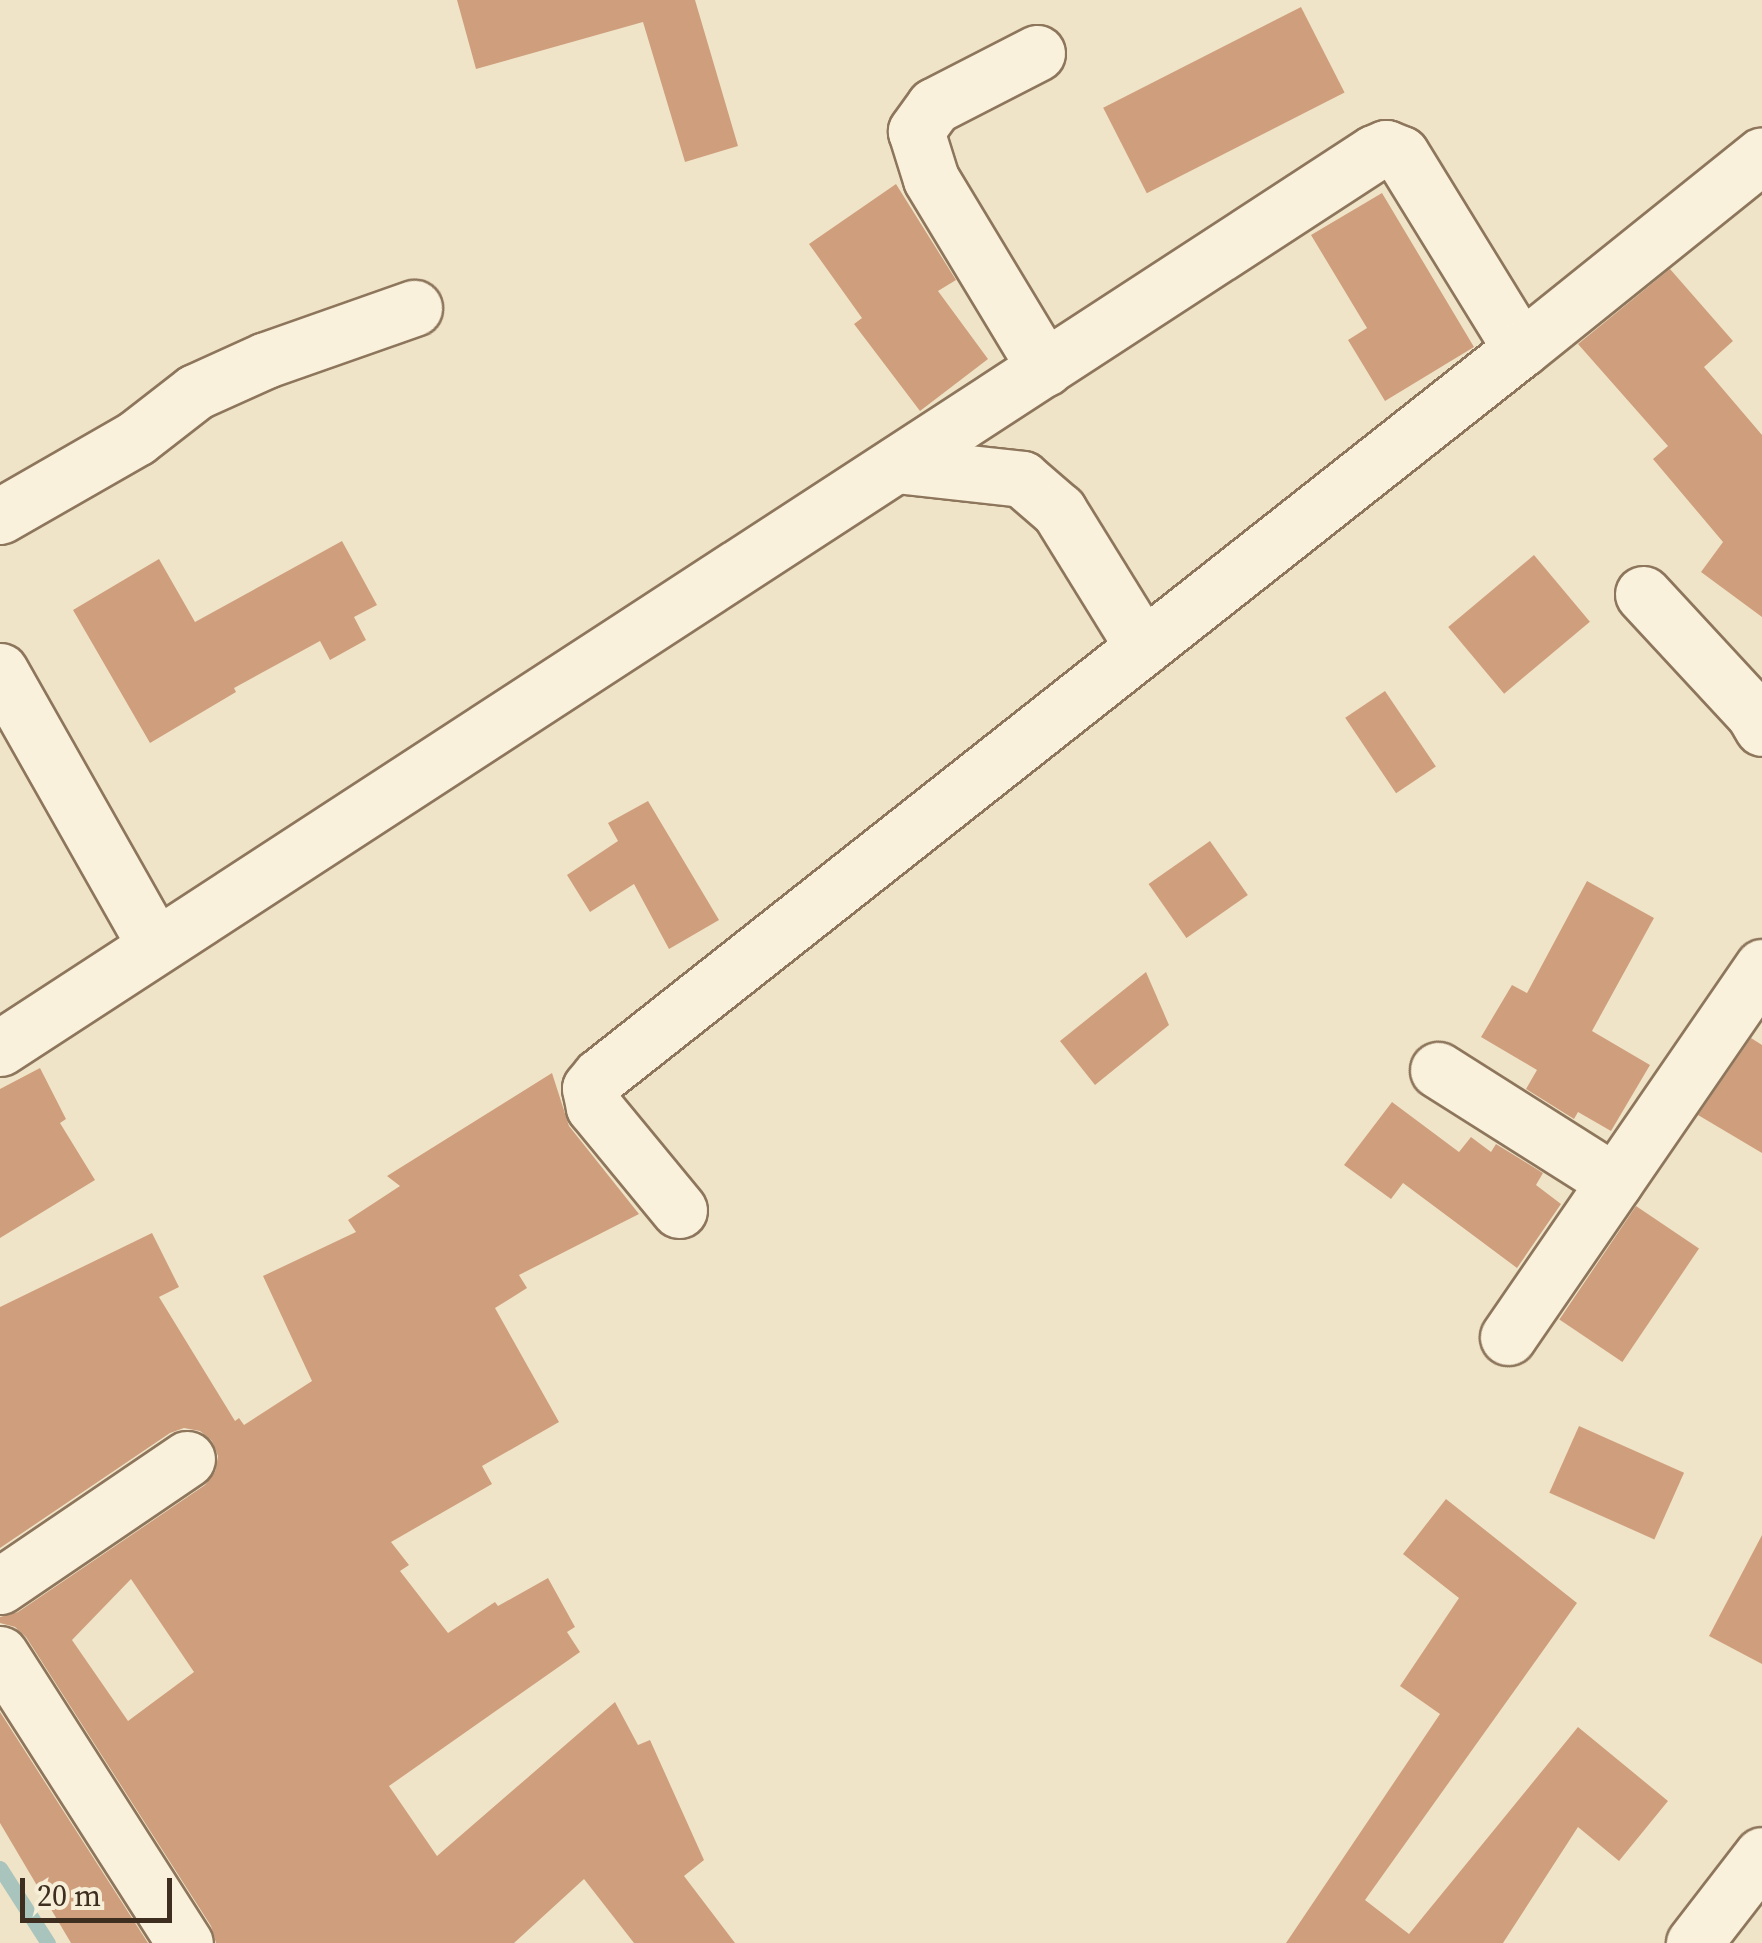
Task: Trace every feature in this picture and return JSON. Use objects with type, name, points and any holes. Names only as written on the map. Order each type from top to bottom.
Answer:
[{"type":"street","points":[[1037,53],[934,106],[916,132],[931,179],[1045,368]]},
{"type":"street","points":[[0,1048],[154,943],[1386,148],[1401,154],[1521,349]]},
{"type":"street","points":[[679,1210],[594,1107],[590,1088],[1762,154]]},
{"type":"street","points":[[0,516],[136,438],[195,392],[266,360],[414,308]]},
{"type":"street","points":[[896,465],[1022,479],[1060,511],[1143,647]]},
{"type":"street","points":[[1643,594],[1754,714],[1762,728]]},
{"type":"street","points":[[0,671],[154,943]]},
{"type":"street","points":[[1508,1337],[1762,967]]},
{"type":"street","points":[[1438,1070],[1615,1182]]},
{"type":"street","points":[[0,1586],[187,1460]]},
{"type":"street","points":[[0,1654],[185,1943]]},
{"type":"street","points":[[1694,1943],[1762,1856]]},
{"type":"building","points":[[457,0],[695,0],[738,146],[685,162],[643,22],[476,69]]},
{"type":"building","points":[[1301,7],[1345,93],[1147,193],[1103,108]]},
{"type":"building","points":[[896,184],[956,280],[938,291],[988,359],[920,411],[854,324],[862,318],[809,244]]},
{"type":"building","points":[[1382,193],[1474,347],[1385,401],[1348,340],[1367,328],[1311,235]]},
{"type":"building","points":[[1670,269],[1733,341],[1704,367],[1762,435],[1762,617],[1701,572],[1723,542],[1653,459],[1668,446],[1578,344]]},
{"type":"building","points":[[342,541],[377,605],[354,617],[366,640],[330,660],[320,641],[234,688],[236,692],[150,743],[73,610],[159,559],[195,622]]},
{"type":"building","points":[[1534,555],[1590,622],[1504,694],[1448,627]]},
{"type":"building","points":[[1385,691],[1436,766],[1396,793],[1345,718]]},
{"type":"building","points":[[648,801],[719,920],[669,949],[634,884],[590,912],[567,875],[618,841],[608,823]]},
{"type":"building","points":[[1210,841],[1248,895],[1186,938],[1149,884]]},
{"type":"building","points":[[1587,881],[1654,918],[1592,1031],[1650,1065],[1611,1131],[1578,1112],[1574,1119],[1526,1089],[1537,1070],[1481,1037],[1512,985],[1527,993]]},
{"type":"building","points":[[1146,972],[1169,1025],[1095,1085],[1060,1041]]},
{"type":"building","points":[[1751,1038],[1762,1045],[1762,1153],[1698,1115]]},
{"type":"building","points":[[40,1068],[66,1119],[60,1123],[95,1180],[0,1238],[0,1089]]},
{"type":"building","points":[[552,1073],[569,1126],[639,1214],[519,1275],[527,1288],[495,1308],[559,1422],[482,1466],[492,1484],[391,1542],[409,1565],[400,1571],[448,1633],[495,1602],[498,1606],[548,1578],[575,1627],[567,1632],[580,1652],[389,1786],[437,1856],[615,1702],[638,1745],[650,1740],[704,1860],[684,1876],[735,1943],[634,1943],[584,1879],[514,1943],[216,1943],[211,1926],[26,1637],[15,1627],[0,1623],[0,1617],[18,1612],[205,1485],[215,1472],[218,1456],[212,1441],[200,1431],[184,1428],[170,1433],[0,1548],[0,1307],[152,1233],[179,1287],[159,1297],[235,1421],[239,1418],[244,1425],[312,1381],[263,1276],[356,1232],[348,1220],[400,1186],[387,1176]],"holes":[[[131,1579],[194,1672],[128,1721],[72,1640]]]},
{"type":"building","points":[[1392,1102],[1459,1152],[1471,1137],[1491,1152],[1496,1144],[1543,1173],[1536,1185],[1561,1204],[1517,1268],[1403,1183],[1391,1199],[1344,1165]]},
{"type":"building","points":[[1636,1206],[1699,1248],[1622,1362],[1559,1320]]},
{"type":"building","points":[[1579,1426],[1684,1473],[1654,1539],[1549,1493]]},
{"type":"building","points":[[1446,1499],[1577,1603],[1365,1900],[1409,1934],[1578,1727],[1668,1801],[1619,1861],[1578,1827],[1503,1943],[1286,1943],[1440,1714],[1400,1686],[1459,1598],[1403,1554]]},
{"type":"building","points":[[1762,1535],[1762,1664],[1709,1636]]},
{"type":"building","points":[[0,1712],[148,1943],[71,1943],[0,1823]]},
{"type":"waterway","points":[[0,1868],[48,1943]]}]
